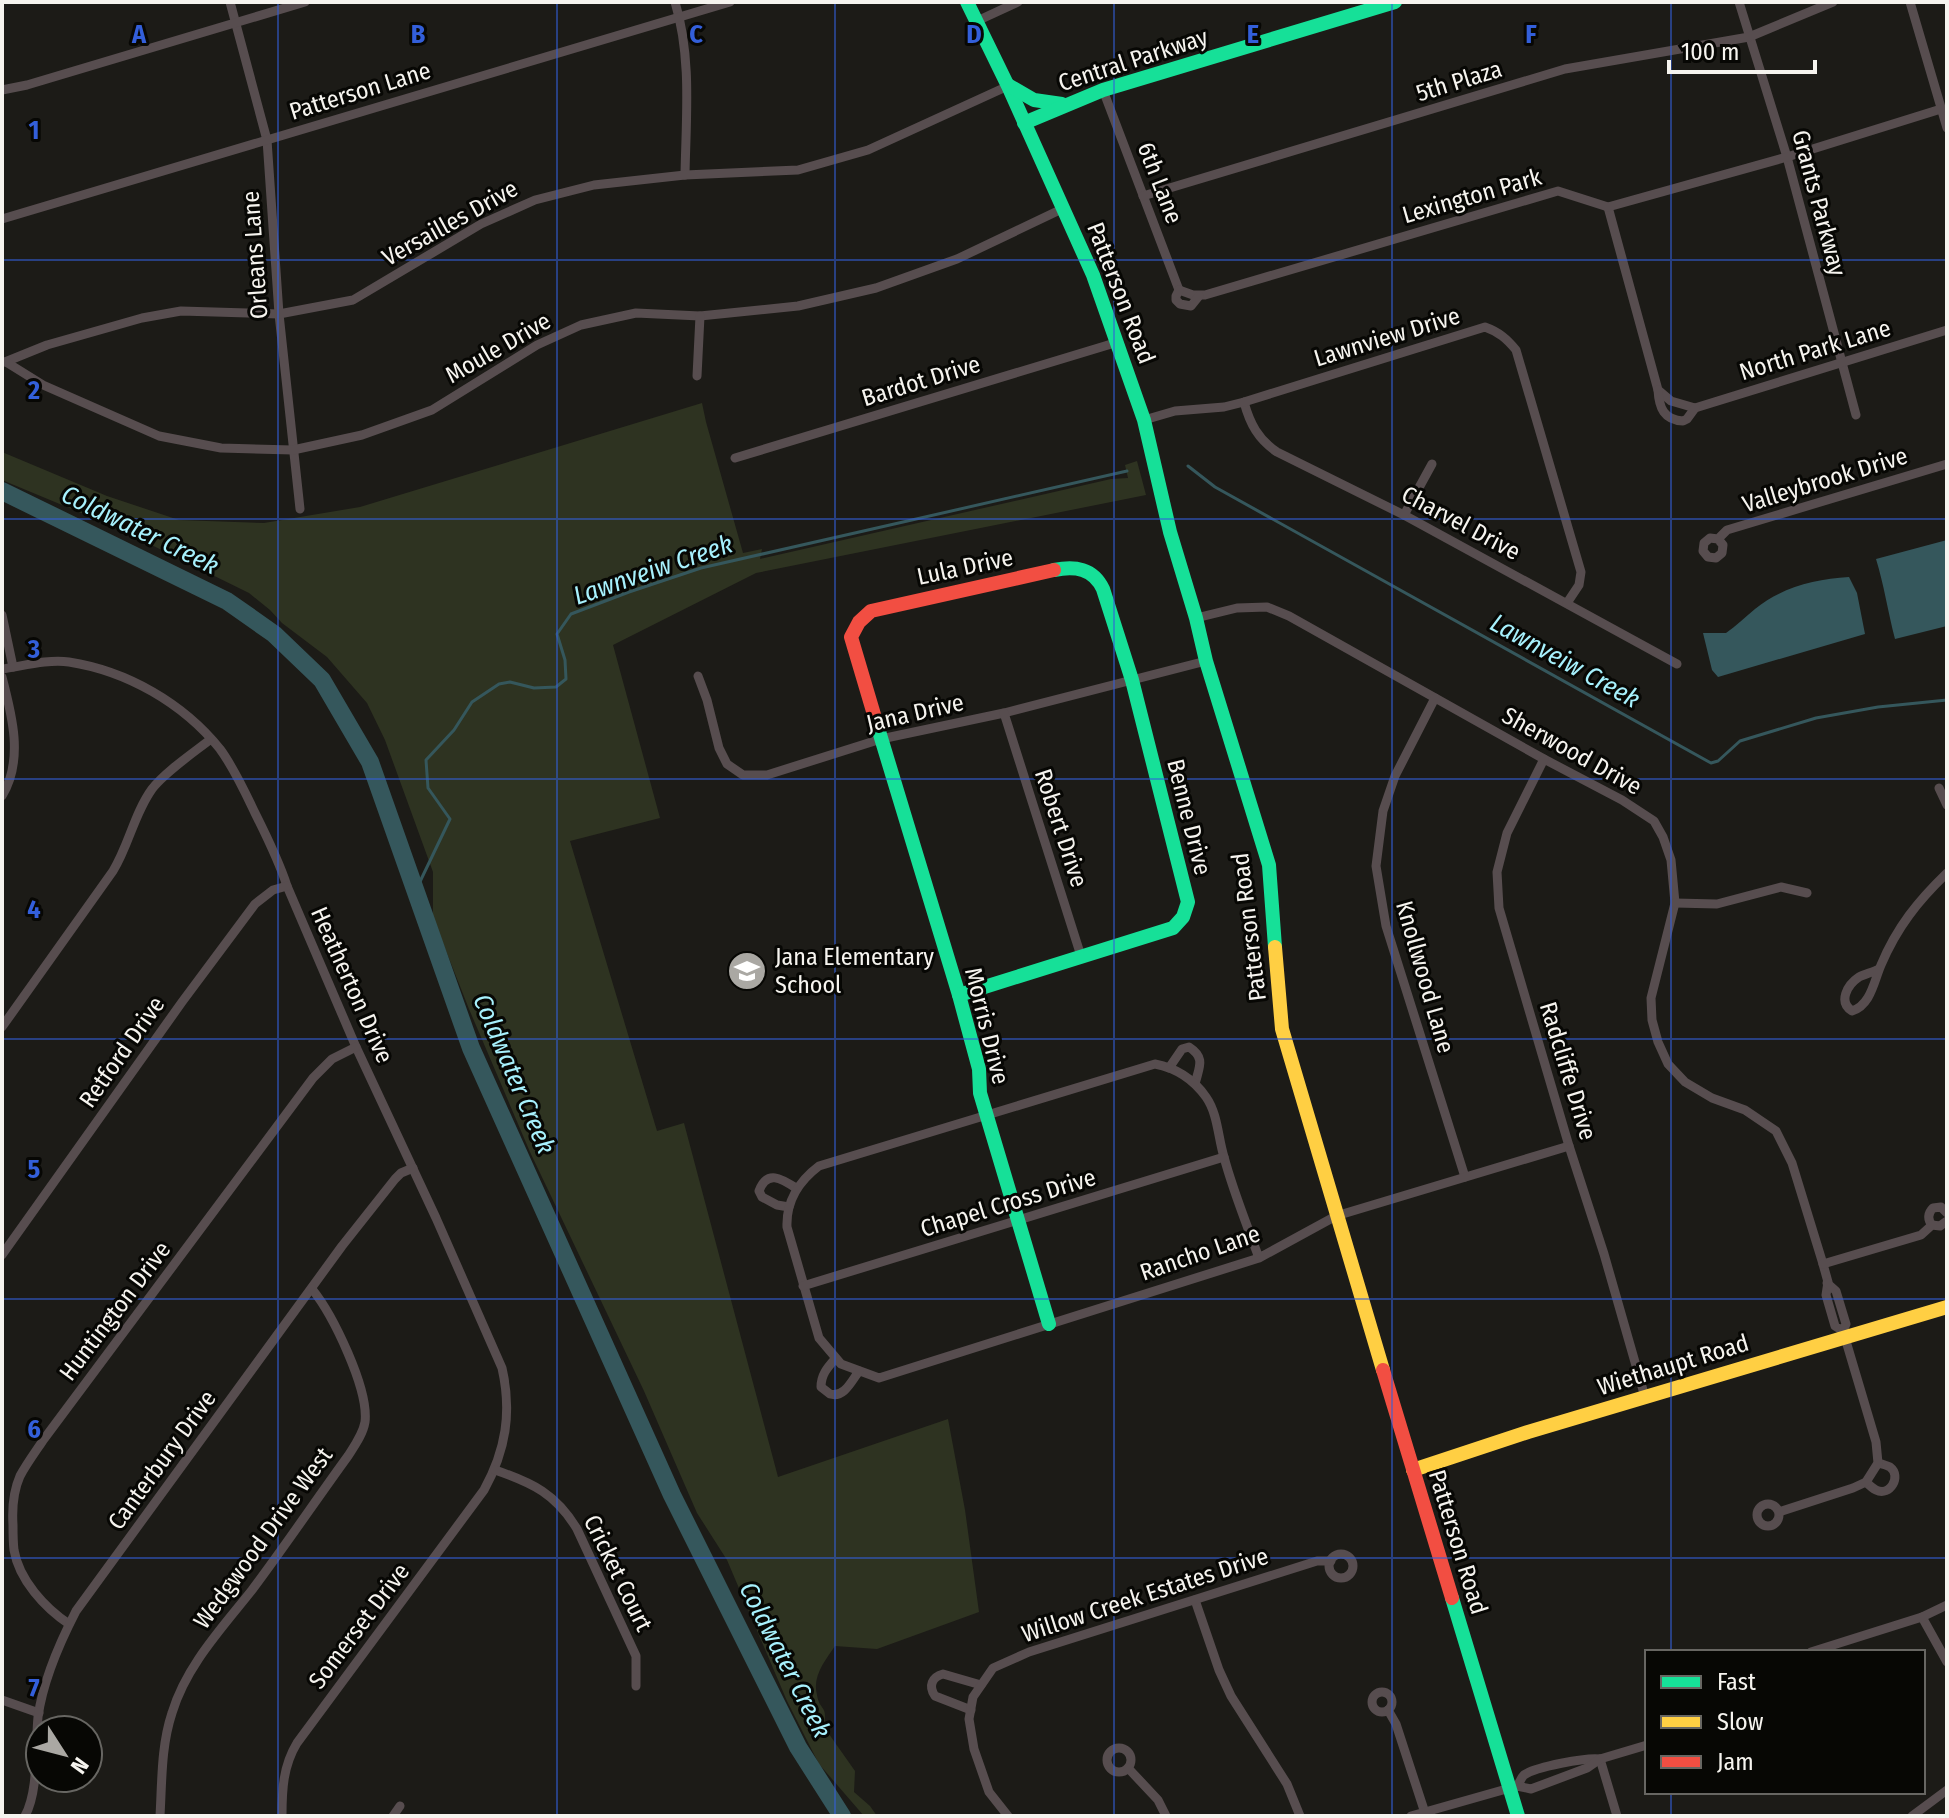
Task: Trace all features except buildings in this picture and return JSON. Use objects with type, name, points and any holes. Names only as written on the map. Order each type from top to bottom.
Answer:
[{"type":"street","name":"Orleans Lane","points":[[230,2],[267,140],[279,314],[300,509]]},
{"type":"street","points":[[2,90],[305,2]]},
{"type":"street","points":[[675,2],[687,64],[685,175]]},
{"type":"street","name":"Patterson Lane","points":[[2,219],[730,2]]},
{"type":"street","name":"Patterson Road","points":[[967,2],[1093,275],[1144,420],[1170,532],[1206,661],[1269,865],[1282,1029],[1413,1470],[1513,1787],[1518,1816]]},
{"type":"street","points":[[977,21],[1018,2]]},
{"type":"street","name":"Central Parkway","points":[[1024,123],[1103,90],[1395,2]]},
{"type":"street","name":"Grants Parkway","points":[[1739,2],[1787,157],[1856,415]]},
{"type":"street","name":"5th Plaza","points":[[1143,196],[1565,69],[1749,37],[1833,2]]},
{"type":"street","points":[[1910,2],[1947,128]]},
{"type":"street","points":[[1007,85],[1035,102],[1067,104]]},
{"type":"street","name":"Versailles Drive","points":[[4,362],[47,345],[142,318],[181,311],[279,314],[353,300],[481,224],[535,200],[594,185],[685,175],[798,170],[868,150],[1007,85]]},
{"type":"street","name":"6th Lane","points":[[1103,90],[1179,290]]},
{"type":"street","points":[[1695,408],[1671,401],[1658,390],[1608,207],[1787,157],[1941,109]]},
{"type":"street","name":"Lexington Park","points":[[1179,290],[1199,296],[1558,191],[1608,207]]},
{"type":"street","name":"Moule Drive","points":[[4,362],[43,385],[159,436],[221,448],[293,450],[362,435],[432,410],[537,345],[581,325],[636,313],[700,316],[798,306],[876,288],[957,259],[1064,208]]},
{"type":"street","points":[[697,376],[700,316]]},
{"type":"street","name":"Lawnview Drive","points":[[1144,420],[1175,411],[1244,402],[1485,327],[1502,335],[1516,350],[1581,572],[1579,585],[1567,603]]},
{"type":"street","name":"North Park Lane","points":[[1658,390],[1660,407],[1669,418],[1683,421],[1695,408],[1947,330]]},
{"type":"street","name":"Bardot Drive","points":[[735,458],[1118,342]]},
{"type":"street","name":"Charvel Drive","points":[[1244,402],[1255,431],[1265,444],[1277,452],[1404,515],[1677,664]]},
{"type":"street","points":[[1404,515],[1432,464]]},
{"type":"street","name":"Valleybrook Drive","points":[[1718,539],[1727,530],[1947,464]]},
{"type":"street","name":"Lula Drive","points":[[881,739],[851,637],[859,622],[871,611],[1073,566],[1098,578],[1132,680]]},
{"type":"street","name":"Sherwood Drive","points":[[1196,618],[1237,608],[1267,607],[1289,616],[1622,800],[1654,821],[1671,860],[1675,903],[1651,998],[1652,1020],[1658,1042],[1668,1064],[1685,1082],[1712,1098],[1745,1110],[1776,1131],[1792,1163],[1827,1283],[1836,1291],[1846,1324],[1843,1334],[1876,1442],[1878,1463],[1891,1468],[1895,1475],[1895,1483],[1884,1491],[1876,1490],[1866,1482],[1779,1512]]},
{"type":"street","points":[[2,615],[13,667]]},
{"type":"street","name":"Jana Drive","points":[[698,676],[719,748],[727,764],[743,775],[767,775],[881,739],[1004,713],[1206,661]]},
{"type":"street","name":"Heatherton Drive","points":[[2,669],[67,662],[115,674],[160,696],[194,722],[221,751],[279,861],[356,1047],[502,1368],[508,1417],[495,1470]]},
{"type":"street","points":[[2,677],[15,744],[13,771],[2,796]]},
{"type":"street","name":"Benne Drive","points":[[959,995],[1173,928],[1183,917],[1188,902],[1132,680]]},
{"type":"street","name":"Knollwood Lane","points":[[1435,698],[1395,776],[1383,811],[1376,866],[1386,926],[1465,1177]]},
{"type":"street","name":"Robert Drive","points":[[1004,713],[1081,956]]},
{"type":"street","points":[[2,1027],[113,871],[154,787],[211,739]]},
{"type":"street","name":"Morris Drive","points":[[881,739],[959,995],[979,1069],[980,1093],[1049,1324]]},
{"type":"street","name":"Radcliffe Drive","points":[[1544,759],[1507,833],[1497,872],[1499,908],[1645,1397]]},
{"type":"street","points":[[1939,788],[1947,805]]},
{"type":"street","points":[[1879,969],[1859,977],[1849,989],[1844,1004],[1847,1008],[1852,1011],[1859,1009],[1866,1002],[1879,969],[1906,919],[1923,896],[1947,873]]},
{"type":"street","name":"Retford Drive","points":[[2,1255],[255,904],[273,890],[287,886]]},
{"type":"street","points":[[1675,903],[1717,904],[1781,887],[1807,893]]},
{"type":"street","name":"Huntington Drive","points":[[69,1624],[37,1595],[14,1552],[12,1510],[19,1478],[44,1439],[313,1078],[332,1059],[356,1047]]},
{"type":"street","points":[[1169,1068],[1182,1049],[1189,1047],[1200,1060],[1195,1084]]},
{"type":"street","points":[[859,1371],[839,1395],[830,1394],[821,1387],[824,1371],[838,1362],[819,1338],[786,1216],[796,1188],[806,1176],[819,1166],[1155,1064],[1169,1068],[1195,1084],[1208,1100],[1259,1258]]},
{"type":"street","name":"Rancho Lane","points":[[838,1362],[879,1378],[1259,1258],[1336,1216],[1569,1146]]},
{"type":"street","name":"Chapel Cross Drive","points":[[803,1286],[1224,1157]]},
{"type":"street","name":"Canterbury Drive","points":[[25,1816],[32,1790],[39,1713],[50,1671],[69,1624],[157,1498],[342,1246],[395,1179],[413,1168]]},
{"type":"street","points":[[789,1207],[762,1197],[759,1191],[762,1183],[775,1177],[796,1188]]},
{"type":"street","points":[[1932,1225],[1928,1218],[1933,1208],[1941,1207],[1947,1213]]},
{"type":"street","points":[[1823,1264],[1921,1235],[1932,1225],[1940,1226],[1947,1221]]},
{"type":"street","name":"Wedgwood Drive West","points":[[160,1816],[167,1731],[188,1675],[348,1456],[365,1424],[364,1398],[355,1372],[334,1323],[312,1289]]},
{"type":"street","name":"Wiethaupt Road","points":[[1413,1470],[1843,1334],[1947,1307]]},
{"type":"street","points":[[1866,1482],[1878,1463]]},
{"type":"street","name":"Cricket Court","points":[[495,1470],[536,1486],[569,1516],[636,1656],[636,1686]]},
{"type":"street","name":"Somerset Drive","points":[[282,1816],[286,1767],[297,1743],[477,1501],[495,1470]]},
{"type":"street","name":"Willow Creek Estates Drive","points":[[1008,1816],[989,1792],[974,1749],[969,1719],[973,1697],[993,1668],[1029,1652],[1317,1561],[1331,1561]]},
{"type":"street","points":[[1195,1600],[1231,1696],[1287,1784],[1300,1816]]},
{"type":"street","points":[[1817,1650],[1922,1617],[1947,1605]]},
{"type":"street","points":[[1922,1617],[1947,1662]]},
{"type":"street","points":[[971,1710],[935,1696],[932,1682],[943,1674],[981,1685]]},
{"type":"street","points":[[2,1700],[39,1713]]},
{"type":"street","points":[[1388,1710],[1396,1724],[1425,1815]]},
{"type":"street","points":[[1411,1816],[1425,1815],[1513,1787],[1531,1789],[1587,1768],[1600,1759],[1645,1746]]},
{"type":"street","points":[[1513,1787],[1524,1775],[1555,1765],[1589,1758],[1600,1759]]},
{"type":"street","points":[[1600,1759],[1617,1816]]},
{"type":"street","points":[[1128,1768],[1158,1800],[1166,1816]]},
{"type":"street","points":[[1912,1816],[1947,1790]]},
{"type":"street","points":[[393,1816],[400,1806]]},
{"type":"green space","points":[[702,403],[743,553],[762,549],[760,559],[1111,479],[1128,478],[1125,465],[1137,461],[1146,495],[756,573],[613,645],[660,818],[570,841],[657,1131],[684,1123],[778,1477],[948,1419],[979,1612],[877,1649],[835,1646],[816,1681],[818,1700],[825,1715],[824,1727],[855,1771],[854,1792],[877,1816],[864,1816],[819,1764],[787,1701],[727,1560],[697,1513],[644,1391],[530,1152],[433,918],[433,872],[385,740],[367,703],[327,657],[249,593],[115,527],[2,480],[2,452],[107,496],[179,520],[264,523],[360,507]]},
{"type":"water","points":[[1947,540],[1947,626],[1895,639],[1876,559]]},
{"type":"water","points":[[1849,577],[1857,593],[1865,634],[1718,677],[1712,670],[1703,633],[1726,633],[1765,601],[1788,590],[1811,582]]},
{"type":"waterway","name":"Lawnveiw Creek","points":[[1188,466],[1215,487],[1711,763],[1718,761],[1740,741],[1816,718],[1878,707],[1947,700]]},
{"type":"waterway","name":"Lawnveiw Creek","points":[[416,890],[450,819],[428,788],[426,760],[454,730],[472,702],[499,684],[510,682],[534,688],[556,687],[566,679],[565,660],[557,634],[571,614],[701,568],[1127,471]]},
{"type":"waterway","name":"Coldwater Creek","points":[[2,491],[227,601],[274,634],[322,680],[370,762],[471,1048],[672,1495],[798,1747],[842,1816]]},
{"type":"traffic: fast","points":[[967,2],[1093,275],[1144,420],[1170,532],[1206,661],[1269,865],[1275,947]]},
{"type":"traffic: fast","points":[[1024,123],[1103,90],[1395,2]]},
{"type":"traffic: fast","points":[[1008,85],[1034,100],[1062,104]]},
{"type":"traffic: fast","points":[[959,995],[1173,928],[1183,917],[1188,902],[1132,680],[1103,589],[1094,577],[1083,570],[1054,570]]},
{"type":"traffic: fast","points":[[875,718],[959,995],[979,1069],[980,1093],[1049,1324]]},
{"type":"traffic: fast","points":[[1452,1598],[1518,1816]]},
{"type":"traffic: slow","points":[[1275,947],[1282,1029],[1383,1370]]},
{"type":"traffic: slow","points":[[1413,1470],[1528,1432],[1947,1307]]},
{"type":"traffic: jam","points":[[875,718],[851,637],[859,622],[871,611],[1054,570]]},
{"type":"traffic: jam","points":[[1383,1370],[1452,1598]]},
{"type":"place","name":"Jana Elementary School","points":[[747,971]]}]
